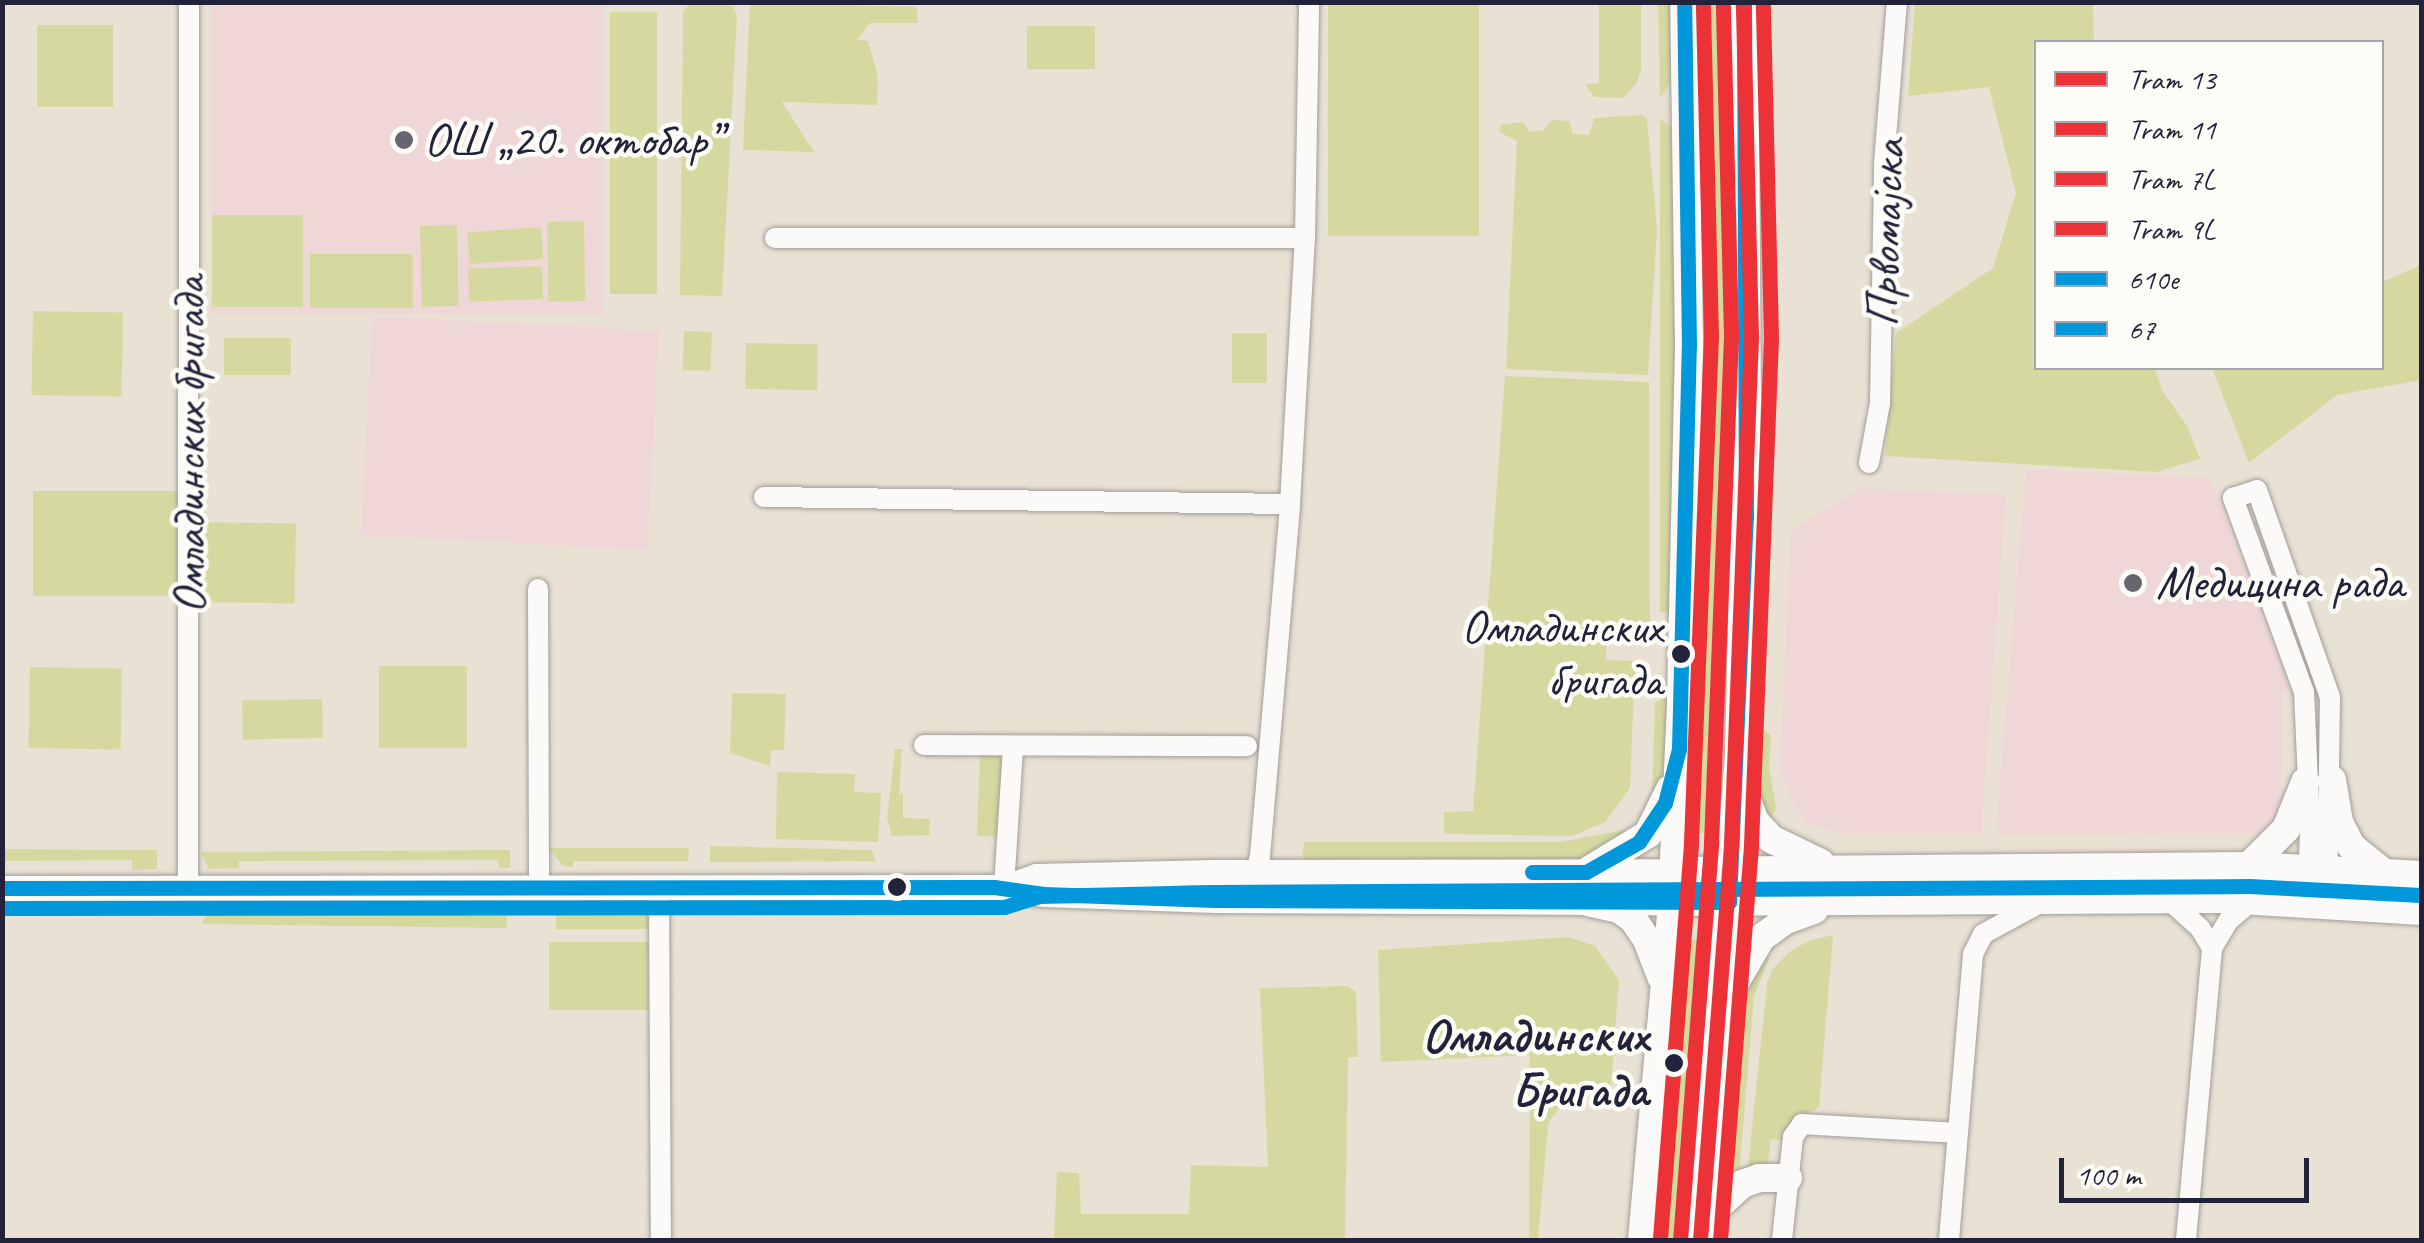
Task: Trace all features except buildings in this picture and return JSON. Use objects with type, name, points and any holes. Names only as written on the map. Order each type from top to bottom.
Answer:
[{"type":"main road","points":[[1642,1240],[1672,902],[1679,748],[1690,346],[1684,2]]},
{"type":"main road","points":[[1700,1231],[1722,1010],[1738,765],[1748,382],[1744,2]]},
{"type":"main road","points":[[1586,872],[1648,834],[1666,803],[1679,748]]},
{"type":"main road","points":[[1738,765],[1748,805],[1762,830],[1787,850],[1840,870]]},
{"type":"main road","points":[[2249,866],[2286,829],[2319,781],[2352,846],[2383,872]]},
{"type":"main road","points":[[1673,871],[2249,866],[2422,876]]},
{"type":"main road","points":[[1672,902],[2168,899],[2422,910]]},
{"type":"main road","points":[[1588,902],[1619,909],[1633,919],[1647,940],[1664,988]]},
{"type":"main road","points":[[1722,1010],[1744,961],[1761,938],[1786,920],[1840,903]]},
{"type":"main road","points":[[1700,1231],[1742,1184],[1759,1178],[1788,1178]]},
{"type":"street","name":"Омладинских бригада","points":[[188,888],[189,2]]},
{"type":"street","points":[[1249,901],[1257,872],[1290,504],[1305,238],[1309,2]]},
{"type":"street","name":"Првомајска","points":[[1869,462],[1880,403],[1884,163],[1897,2]]},
{"type":"street","points":[[774,238],[1305,238]]},
{"type":"street","points":[[2318,903],[2319,781],[2326,674],[2257,490],[2233,498],[2304,692],[2319,781]]},
{"type":"street","points":[[764,497],[1290,504]]},
{"type":"street","points":[[538,589],[539,887]]},
{"type":"street","points":[[924,745],[1247,746]]},
{"type":"street","points":[[1004,887],[1013,746]]},
{"type":"street","points":[[1004,887],[1036,876],[1673,871]]},
{"type":"street","points":[[659,887],[661,1240]]},
{"type":"street","points":[[2,888],[1004,887],[1044,894],[1249,901],[1672,902]]},
{"type":"street","points":[[2168,899],[2200,928],[2212,948]]},
{"type":"street","points":[[2186,1240],[2212,948],[2229,920],[2253,900]]},
{"type":"street","points":[[1949,1240],[1977,942],[1996,925],[2042,902]]},
{"type":"street","points":[[1782,1240],[1793,1137],[1802,1124],[1958,1133]]},
{"type":"shaded area","name":"ОШ „20. октобар”","points":[[211,3],[603,3],[603,314],[211,314]]},
{"type":"shaded area","points":[[372,316],[659,331],[648,550],[361,535]]},
{"type":"shaded area","name":"Медицина рада","points":[[2026,469],[2210,478],[2289,688],[2282,692],[2282,807],[2269,833],[1996,834]]},
{"type":"shaded area","points":[[1861,488],[2006,495],[1981,833],[1835,833],[1807,822],[1791,798],[1780,765],[1791,531]]},
{"type":"green space","points":[[1733,2],[1737,354],[1728,697],[1719,698],[1713,834],[1694,832],[1708,487],[1701,451],[1699,3]]},
{"type":"green space","points":[[690,3],[732,6],[737,15],[722,296],[680,295],[683,12]]},
{"type":"green space","points":[[750,3],[917,7],[918,23],[870,23],[857,40],[868,41],[878,77],[877,105],[782,102],[814,152],[743,150]]},
{"type":"green space","points":[[1328,3],[1479,3],[1479,236],[1328,236]]},
{"type":"green space","points":[[1599,3],[1641,3],[1641,70],[1636,84],[1623,98],[1594,97],[1585,84],[1599,83]]},
{"type":"green space","points":[[1658,3],[1672,3],[1676,77],[1660,97]]},
{"type":"green space","points":[[1915,3],[2093,3],[2094,40],[2034,40],[2034,370],[2155,370],[2163,392],[2187,426],[2200,459],[2156,472],[1885,456],[1896,333],[1993,268],[2016,193],[1989,87],[1908,96]]},
{"type":"green space","points":[[610,12],[657,12],[657,294],[610,294]]},
{"type":"green space","points":[[37,25],[113,25],[113,107],[37,107]]},
{"type":"green space","points":[[1027,26],[1095,26],[1095,69],[1027,69]]},
{"type":"green space","points":[[1642,115],[1647,119],[1657,230],[1648,375],[1506,369],[1517,141],[1499,132],[1501,125],[1523,122],[1529,132],[1544,130],[1552,120],[1569,121],[1573,134],[1589,135],[1594,118]]},
{"type":"green space","points":[[1660,119],[1674,129],[1679,141],[1670,613],[1660,612]]},
{"type":"green space","points":[[212,215],[303,215],[303,307],[212,307]]},
{"type":"green space","points":[[584,221],[585,301],[548,302],[547,222]]},
{"type":"green space","points":[[457,225],[458,306],[421,307],[420,226]]},
{"type":"green space","points":[[541,227],[543,259],[469,264],[467,232]]},
{"type":"green space","points":[[310,254],[413,254],[413,308],[310,308]]},
{"type":"green space","points":[[2421,265],[2421,380],[2337,395],[2249,463],[2213,370],[2384,370],[2384,281]]},
{"type":"green space","points":[[542,266],[543,299],[469,302],[468,269]]},
{"type":"green space","points":[[33,311],[123,313],[122,397],[32,395]]},
{"type":"green space","points":[[684,331],[712,332],[711,371],[683,370]]},
{"type":"green space","points":[[1232,333],[1267,333],[1267,383],[1232,383]]},
{"type":"green space","points":[[224,338],[291,338],[291,375],[224,375]]},
{"type":"green space","points":[[746,343],[818,344],[817,390],[745,389]]},
{"type":"green space","points":[[1505,376],[1649,382],[1650,635],[1555,632],[1606,636],[1606,660],[1635,661],[1630,788],[1605,822],[1572,836],[1444,834],[1444,812],[1473,811]]},
{"type":"green space","points":[[33,491],[178,491],[178,596],[33,596]]},
{"type":"green space","points":[[205,522],[296,524],[295,604],[204,602]]},
{"type":"green space","points":[[379,666],[467,666],[467,748],[379,748]]},
{"type":"green space","points":[[30,667],[122,669],[121,750],[29,748]]},
{"type":"green space","points":[[732,693],[786,694],[784,750],[771,750],[770,766],[730,753]]},
{"type":"green space","points":[[322,699],[323,738],[243,739],[242,700]]},
{"type":"green space","points":[[1669,699],[1665,789],[1652,798],[1655,703]]},
{"type":"green space","points":[[1762,728],[1771,736],[1769,768],[1776,807],[1770,823],[1752,774],[1754,730]]},
{"type":"green space","points":[[895,749],[902,749],[899,794],[903,794],[903,818],[930,819],[929,835],[892,836],[887,818]]},
{"type":"green space","points":[[980,750],[1008,751],[1005,837],[977,836]]},
{"type":"green space","points":[[777,772],[855,774],[854,792],[881,793],[878,842],[776,839]]},
{"type":"green space","points":[[1624,830],[1634,837],[1585,859],[1305,861],[1302,853],[1305,842],[1561,842]]},
{"type":"green space","points":[[710,846],[871,850],[876,861],[710,862]]},
{"type":"green space","points":[[549,848],[689,848],[688,861],[573,861],[573,868],[562,865]]},
{"type":"green space","points":[[3,849],[157,850],[157,869],[132,870],[132,860],[3,861]]},
{"type":"green space","points":[[510,850],[510,868],[499,868],[498,860],[239,861],[239,868],[209,869],[201,852]]},
{"type":"green space","points":[[211,909],[508,909],[506,928],[201,924]]},
{"type":"green space","points":[[556,909],[648,909],[648,929],[556,929]]},
{"type":"green space","points":[[1833,935],[1819,1107],[1789,1125],[1784,1140],[1771,1139],[1767,1168],[1747,1176],[1767,984],[1772,970],[1788,953],[1808,941]]},
{"type":"green space","points":[[1569,937],[1595,946],[1619,980],[1610,1097],[1567,1096],[1548,1124],[1538,1240],[1529,1240],[1530,1055],[1381,1062],[1378,950]]},
{"type":"green space","points":[[1681,940],[1708,941],[1688,1240],[1654,1240]]},
{"type":"green space","points":[[549,942],[648,942],[648,1010],[549,1010]]},
{"type":"green space","points":[[1764,947],[1769,959],[1754,996],[1739,1177],[1723,1192],[1739,1015],[1746,978]]},
{"type":"green space","points":[[1348,986],[1356,992],[1358,1057],[1348,1057],[1345,1240],[1054,1240],[1057,1172],[1079,1173],[1081,1214],[1189,1214],[1191,1165],[1268,1167],[1260,988]]},
{"type":"tram line","name":"7L","points":[[1660,1238],[1691,842],[1711,336],[1703,2]]},
{"type":"tram line","name":"13","points":[[1680,1240],[1711,843],[1731,336],[1723,2]]},
{"type":"tram line","name":"11","points":[[1700,1240],[1731,844],[1751,337],[1743,2]]},
{"type":"tram line","name":"9L","points":[[1720,1240],[1751,845],[1771,338],[1763,2]]},
{"type":"transit line","name":"610e","points":[[1532,872],[1586,872],[1639,842],[1665,803],[1679,749],[1689,346],[1684,2]]},
{"type":"transit line","name":"610e","points":[[2,888],[994,887],[1044,894],[1215,900],[1729,902],[1746,518],[1744,2]]},
{"type":"transit line","name":"67","points":[[2,908],[1004,907],[1040,896],[1215,892],[2249,886],[2421,895]]},
{"type":"place","name":"ОШ „20. октобар”","points":[[404,140]]},
{"type":"place","name":"Медицина рада","points":[[2133,583]]},
{"type":"place","name":"Омладинских бригада","points":[[1681,654]]},
{"type":"place","name":"Омладинских Бригада","points":[[1674,1063]]}]
